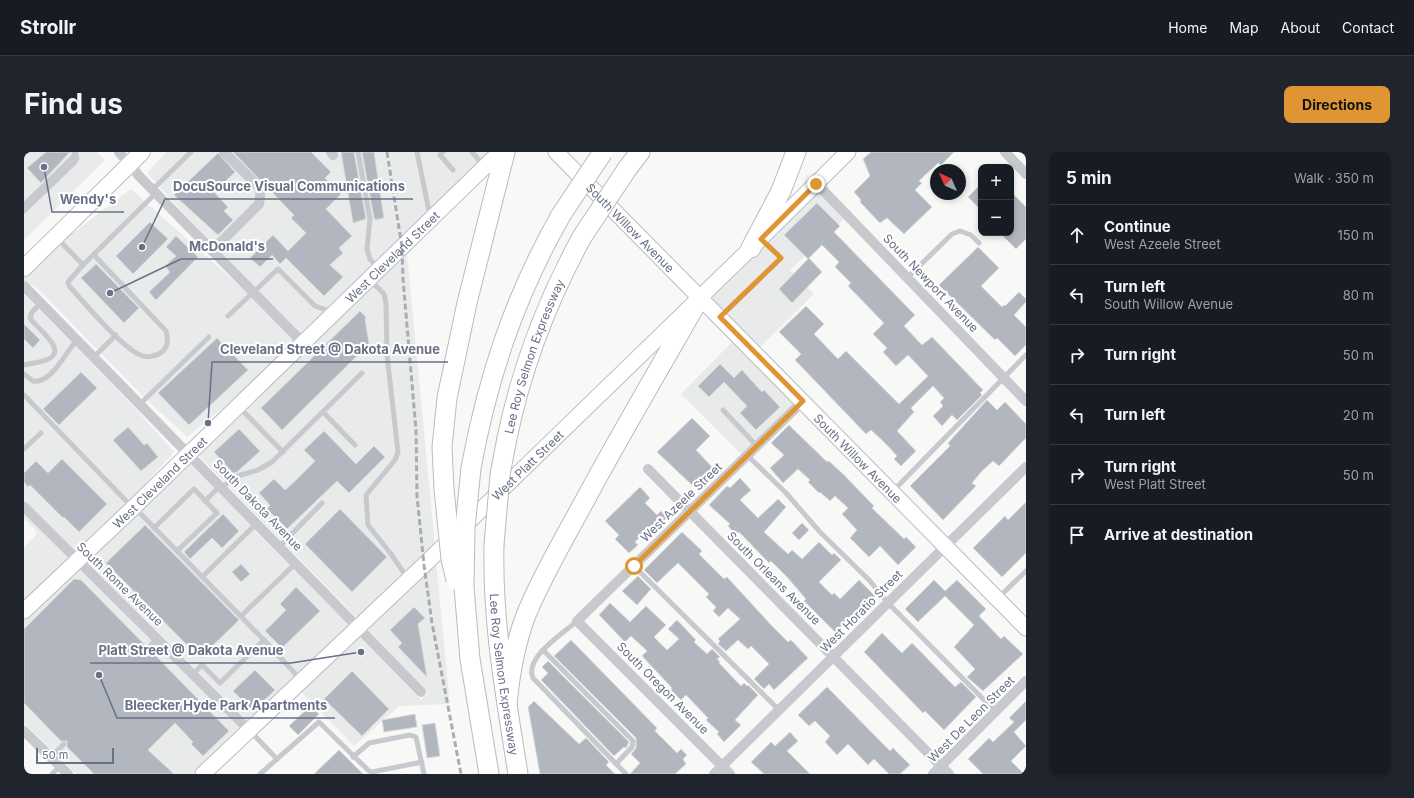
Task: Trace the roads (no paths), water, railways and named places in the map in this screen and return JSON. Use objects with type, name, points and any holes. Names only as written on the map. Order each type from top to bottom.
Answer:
[{"type":"highway","points":[[463,594],[451,559],[444,489],[442,447],[446,398],[469,296],[505,152]]},
{"type":"highway","points":[[489,774],[470,659],[463,594],[465,528],[471,468],[484,402],[506,331],[540,253],[561,215],[603,152]]},
{"type":"highway","name":"Lee Roy Selmon Expressway","points":[[518,774],[496,620],[494,545],[500,475],[507,438],[519,387],[539,326],[559,282],[582,237],[627,168],[640,152]]},
{"type":"highway","points":[[756,244],[796,152]]},
{"type":"highway","points":[[507,704],[510,675],[517,646],[526,616],[536,593],[597,479],[700,297]]},
{"type":"main road","points":[[24,268],[142,152]]},
{"type":"main road","name":"West Cleveland Street","points":[[24,611],[335,313],[500,152]]},
{"type":"main road","name":"South Willow Avenue","points":[[556,152],[1026,628]]},
{"type":"main road","name":"West Platt Street","points":[[203,774],[408,580],[756,244],[848,152]]},
{"type":"street","points":[[119,152],[154,191],[303,343]]},
{"type":"street","points":[[212,250],[259,204],[261,189],[224,152]]},
{"type":"street","points":[[1005,152],[1026,174]]},
{"type":"street","name":"South Newport Avenue","points":[[816,184],[1026,400]]},
{"type":"street","name":"South Dakota Avenue","points":[[24,286],[189,453],[421,692]]},
{"type":"street","name":"West Azeele Street","points":[[577,621],[803,401]]},
{"type":"street","name":"West Horatio Street","points":[[714,774],[1026,467]]},
{"type":"street","name":"South Orleans Avenue","points":[[648,469],[949,774]]},
{"type":"street","name":"South Rome Avenue","points":[[25,509],[250,731]]},
{"type":"street","name":"South Oregon Avenue","points":[[577,621],[730,774]]},
{"type":"street","name":"West De Leon Street","points":[[934,774],[1026,682]]},
{"type":"street","points":[[24,731],[51,757],[54,772],[68,774]]},
{"type":"lane","points":[[94,255],[166,331],[168,338],[167,346],[158,354],[144,356],[127,347],[69,286],[68,282],[70,278],[94,255],[191,152]]},
{"type":"lane","points":[[358,152],[370,219],[367,249],[374,274],[384,294],[386,304],[386,355],[398,452],[395,460],[366,495],[368,525],[391,554],[408,580]]},
{"type":"lane","points":[[417,152],[430,219]]},
{"type":"lane","points":[[443,152],[440,155],[453,170]]},
{"type":"lane","points":[[472,152],[485,167]]},
{"type":"lane","points":[[24,205],[75,153],[77,158],[75,162],[24,211]]},
{"type":"lane","points":[[907,278],[952,234],[960,231],[971,235],[979,244]]},
{"type":"lane","points":[[55,237],[84,265]]},
{"type":"lane","points":[[720,317],[781,258],[756,244]]},
{"type":"lane","points":[[228,316],[278,269],[315,306],[335,313]]},
{"type":"lane","points":[[24,365],[45,361],[51,357],[54,352],[52,342],[30,318],[32,312],[41,303]]},
{"type":"lane","points":[[94,358],[116,336]]},
{"type":"lane","points":[[140,404],[209,337]]},
{"type":"lane","points":[[24,374],[33,381],[43,380],[64,360],[70,347],[77,340]]},
{"type":"lane","points":[[892,492],[1026,355]]},
{"type":"lane","points":[[205,501],[234,477],[258,470],[283,452],[362,373]]},
{"type":"lane","points":[[24,395],[241,616],[302,681]]},
{"type":"lane","points":[[238,406],[283,452]]},
{"type":"lane","points":[[723,410],[757,446]]},
{"type":"lane","points":[[323,412],[355,445]]},
{"type":"lane","points":[[24,450],[41,433]]},
{"type":"lane","points":[[747,456],[786,493],[820,532],[870,581],[888,603],[996,712]]},
{"type":"lane","points":[[154,528],[194,489],[217,513],[177,551]]},
{"type":"lane","points":[[280,547],[322,503]]},
{"type":"lane","points":[[202,577],[257,523]]},
{"type":"lane","points":[[241,616],[296,563]]},
{"type":"lane","points":[[634,566],[779,710]]},
{"type":"lane","points":[[998,599],[1026,572]]},
{"type":"lane","points":[[577,621],[542,650],[532,664],[531,674],[533,678],[626,774]]},
{"type":"lane","points":[[148,648],[157,639]]},
{"type":"lane","points":[[193,674],[202,665],[220,683],[264,640]]},
{"type":"lane","points":[[542,650],[633,741],[632,747],[616,764]]},
{"type":"lane","points":[[260,774],[319,722],[365,769],[372,772],[422,762]]},
{"type":"lane","points":[[250,731],[277,759]]},
{"type":"lane","points":[[353,757],[369,743],[410,735],[416,737],[424,774]]},
{"type":"lane","points":[[51,757],[64,744]]},
{"type":"railway","points":[[387,152],[402,247],[403,279],[416,430],[417,496],[424,565],[432,623],[461,774]]},
{"type":"place","name":"Wendy's","points":[[44,167]]},
{"type":"place","name":"DocuSource Visual Communications","points":[[142,247]]},
{"type":"place","name":"McDonald's","points":[[110,293]]},
{"type":"place","name":"Cleveland Street @ Dakota Avenue","points":[[208,423]]},
{"type":"place","name":"Platt Street @ Dakota Avenue","points":[[361,652]]},
{"type":"place","name":"Bleecker Hyde Park Apartments","points":[[99,675]]}]
